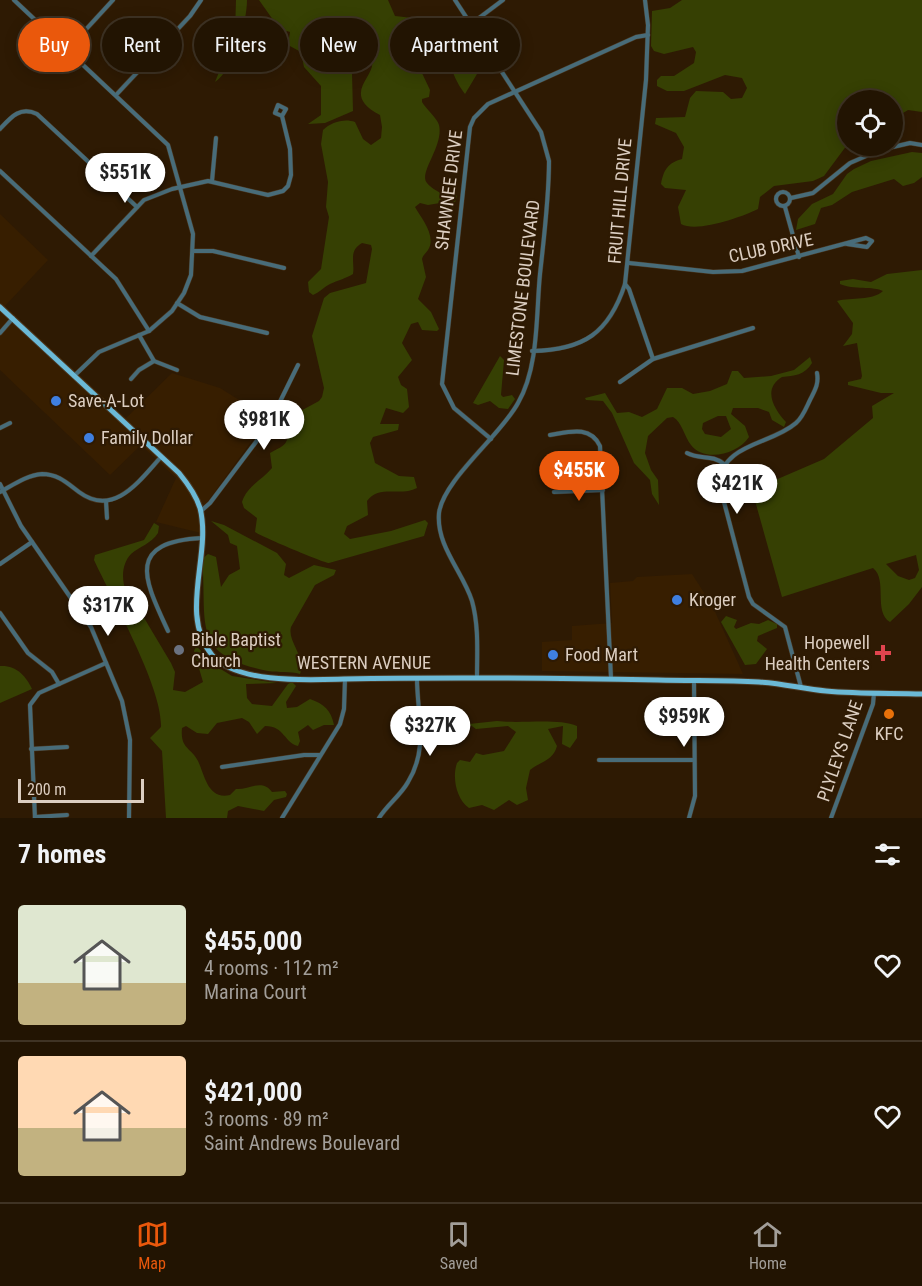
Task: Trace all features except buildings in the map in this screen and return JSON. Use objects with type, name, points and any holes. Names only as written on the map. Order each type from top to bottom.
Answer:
[{"type":"main road","name":"WESTERN AVENUE","points":[[0,307],[189,484],[201,511],[202,538],[197,597],[199,622],[213,656],[228,668],[256,676],[345,679],[694,680],[760,682],[801,688],[922,694]]},
{"type":"street","points":[[14,0],[33,18]]},
{"type":"street","points":[[90,25],[113,0]]},
{"type":"street","points":[[116,95],[190,16],[201,0]]},
{"type":"street","name":"LIMESTONE BOULEVARD","points":[[455,0],[467,18]]},
{"type":"street","points":[[479,18],[503,0]]},
{"type":"street","name":"FRUIT HILL DRIVE","points":[[645,0],[648,35],[646,80],[635,173],[629,263],[625,284],[629,289],[653,358]]},
{"type":"street","name":"SHAWNEE DRIVE","points":[[491,439],[449,401],[443,389],[442,371],[470,127],[480,110],[636,37],[648,35]]},
{"type":"street","points":[[74,376],[99,352],[149,330],[177,303],[189,281],[194,250],[192,228],[168,145],[90,71]]},
{"type":"street","name":"LIMESTONE BOULEVARD","points":[[477,678],[474,611],[466,585],[443,540],[439,514],[449,489],[519,402],[532,351],[549,161],[541,132],[502,72]]},
{"type":"street","points":[[0,129],[19,112],[28,110],[37,114],[137,207]]},
{"type":"street","points":[[91,256],[147,198],[212,181],[268,195],[283,191],[290,183],[291,163],[282,116]]},
{"type":"street","points":[[212,181],[216,138]]},
{"type":"street","points":[[785,207],[791,198],[813,193],[850,164],[880,150],[910,143],[922,145]]},
{"type":"street","points":[[0,171],[121,285],[149,330]]},
{"type":"street","points":[[791,198],[786,192],[777,195],[776,202],[785,207],[798,257]]},
{"type":"street","name":"CLUB DRIVE","points":[[629,263],[721,272],[742,271],[867,238],[872,241],[867,247],[847,244]]},
{"type":"street","points":[[194,250],[213,251],[284,268]]},
{"type":"street","points":[[532,351],[559,349],[591,337],[611,317],[625,284]]},
{"type":"street","points":[[177,303],[200,317],[267,333]]},
{"type":"street","points":[[0,333],[13,318]]},
{"type":"street","points":[[620,382],[653,358],[753,328]]},
{"type":"street","points":[[139,335],[154,361],[177,370]]},
{"type":"street","points":[[131,379],[139,370],[154,361]]},
{"type":"street","points":[[201,511],[210,503],[262,435],[298,365]]},
{"type":"street","points":[[801,688],[785,627],[753,604],[749,597],[721,496],[720,476],[724,464],[741,450],[795,424],[816,388],[817,373]]},
{"type":"street","points":[[0,428],[10,423]]},
{"type":"street","points":[[550,435],[576,431],[588,433],[595,438],[601,453],[611,678]]},
{"type":"street","points":[[687,453],[696,457],[713,457],[724,464]]},
{"type":"street","points":[[2,491],[29,477],[48,474],[64,480],[86,496],[106,501],[129,491],[161,457]]},
{"type":"street","points":[[0,484],[32,542],[91,627],[106,663],[128,723],[129,818]]},
{"type":"street","points":[[554,492],[603,490]]},
{"type":"street","points":[[106,501],[107,518]]},
{"type":"street","points":[[168,631],[149,590],[146,568],[151,559],[166,544],[202,538]]},
{"type":"street","points":[[0,564],[32,542]]},
{"type":"street","points":[[0,613],[28,653],[52,672],[59,684]]},
{"type":"street","points":[[67,815],[35,818],[30,705],[39,693],[106,663]]},
{"type":"street","points":[[379,818],[410,781],[421,752],[421,717],[417,678]]},
{"type":"street","points":[[282,818],[343,716],[345,679]]},
{"type":"street","points":[[689,818],[695,796],[694,680]]},
{"type":"street","name":"PLYLEYS LANE","points":[[831,818],[873,704],[874,693]]},
{"type":"street","points":[[31,749],[67,747]]},
{"type":"street","points":[[222,767],[304,755],[320,755]]},
{"type":"street","points":[[599,760],[694,760]]},
{"type":"shaded area","points":[[0,214],[48,260],[5,306],[126,418],[172,373],[220,388],[268,418],[206,504],[201,533],[156,522],[176,478],[141,445],[110,475],[0,370]]},
{"type":"shaded area","points":[[692,574],[712,605],[743,674],[542,671],[542,642],[572,640],[572,626],[612,623],[610,583],[633,581],[637,577]]},
{"type":"green space","points":[[236,0],[247,0],[245,18],[235,18]]},
{"type":"green space","points":[[259,0],[388,0],[395,16],[413,18],[390,18],[390,72],[423,72],[430,90],[429,97],[422,99],[422,102],[436,119],[440,133],[425,178],[430,186],[442,194],[453,191],[457,196],[453,209],[440,203],[428,205],[420,203],[415,207],[431,239],[422,259],[426,277],[418,299],[431,312],[439,329],[437,331],[422,330],[418,322],[411,324],[402,343],[412,360],[398,377],[401,385],[407,389],[409,407],[403,413],[386,408],[380,424],[399,424],[398,430],[373,437],[370,443],[375,463],[399,476],[414,477],[417,488],[378,493],[372,496],[367,501],[368,515],[347,526],[344,534],[350,539],[391,531],[425,520],[428,523],[424,536],[329,563],[255,532],[257,518],[244,508],[242,502],[251,487],[272,468],[270,453],[286,441],[288,426],[277,416],[280,405],[285,403],[289,411],[295,414],[322,397],[324,388],[312,336],[324,298],[330,293],[366,283],[372,249],[371,245],[362,243],[354,253],[353,274],[330,284],[313,295],[309,292],[308,282],[321,269],[329,217],[326,207],[328,182],[321,144],[323,130],[330,125],[347,120],[355,122],[363,139],[371,145],[381,138],[380,115],[366,105],[361,96],[362,86],[369,72],[378,72],[378,18],[300,18],[300,51],[288,45],[290,32],[288,31],[288,18],[272,18]]},
{"type":"green space","points":[[682,0],[922,0],[922,112],[908,110],[903,113],[903,90],[837,90],[837,156],[839,156],[824,176],[813,181],[774,186],[760,197],[758,209],[731,220],[698,227],[681,224],[678,207],[686,190],[665,188],[661,184],[667,167],[682,159],[684,147],[676,133],[655,124],[656,118],[685,117],[690,98],[696,91],[723,92],[731,99],[742,98],[747,88],[742,78],[725,75],[684,91],[667,91],[657,86],[657,80],[661,76],[674,76],[694,63],[696,52],[693,47],[664,54],[654,51],[651,46],[652,11],[670,8]]},
{"type":"green space","points":[[219,72],[225,72],[222,76],[215,82]]},
{"type":"green space","points":[[308,72],[351,72],[353,111],[325,123],[308,124],[321,115],[321,86]]},
{"type":"green space","points":[[453,72],[475,72],[477,74],[465,94]]},
{"type":"green space","points":[[922,153],[922,177],[914,183],[903,186],[894,179],[852,192],[832,205],[821,208],[815,224],[796,230],[798,219],[812,204],[833,194],[847,174],[854,169],[871,161],[903,156],[903,154]]},
{"type":"green space","points":[[922,270],[922,587],[909,604],[890,622],[882,611],[880,580],[873,568],[782,597],[752,490],[824,459],[873,418],[872,406],[894,393],[881,393],[848,385],[848,382],[861,379],[862,376],[857,343],[843,346],[852,334],[853,323],[837,301],[868,298],[883,291],[845,286],[840,284],[840,281],[853,279],[871,282],[887,274]],"holes":[[[916,555],[919,570],[915,578],[909,580],[898,576],[886,564]]]},
{"type":"green space","points":[[500,356],[504,360],[501,395],[503,397],[512,395],[515,399],[508,409],[499,408],[490,401],[478,405],[473,403]]},
{"type":"green space","points":[[810,357],[812,363],[806,370],[782,377],[772,387],[772,399],[777,411],[786,422],[784,427],[772,420],[769,412],[758,408],[733,408],[731,414],[745,426],[749,437],[730,452],[713,455],[697,451],[691,445],[679,422],[673,417],[667,418],[648,436],[645,453],[651,470],[658,480],[659,505],[652,494],[650,480],[634,463],[612,413],[603,401],[586,400],[585,398],[605,393],[617,413],[629,412],[642,417],[657,409],[667,388],[682,388],[693,394],[710,391],[727,384],[732,371],[738,371],[744,378],[771,376],[794,370]],"holes":[[[718,416],[726,416],[731,429],[721,437],[705,434],[702,429],[703,423]]]},
{"type":"green space","points":[[211,521],[224,525],[277,553],[286,564],[284,575],[289,578],[314,565],[336,570],[334,575],[315,585],[291,627],[292,638],[301,662],[300,674],[268,671],[243,664],[225,656],[214,646],[205,619],[202,559],[208,554],[216,557],[221,587],[229,575],[240,569],[237,546],[230,543],[228,535]]},
{"type":"green space","points":[[154,523],[159,526],[158,533],[127,559],[123,579],[126,592],[134,601],[171,663],[175,672],[173,690],[185,692],[203,682],[194,651],[196,646],[219,668],[232,676],[277,683],[246,684],[247,698],[252,704],[272,706],[292,682],[296,686],[286,702],[287,708],[297,707],[310,699],[326,708],[333,720],[334,725],[324,725],[313,730],[308,725],[298,732],[300,741],[298,746],[272,727],[265,726],[257,734],[249,722],[242,718],[217,723],[208,734],[197,733],[186,726],[182,728],[184,744],[198,761],[208,786],[217,794],[230,795],[236,789],[260,785],[272,792],[285,791],[286,797],[274,800],[264,811],[238,806],[228,811],[227,818],[166,818],[162,751],[150,738],[161,727],[154,690],[135,643],[94,560],[95,555],[144,540]]},
{"type":"green space","points":[[726,616],[737,620],[734,627],[736,629],[768,620],[777,624],[777,628],[758,636],[757,641],[767,649],[756,664],[745,665],[721,622]]},
{"type":"green space","points":[[0,666],[16,669],[32,689],[0,703]]},
{"type":"green space","points":[[497,721],[569,724],[577,726],[577,738],[570,748],[562,744],[563,726],[548,729],[557,746],[550,758],[530,770],[526,788],[528,800],[517,805],[509,800],[494,810],[482,805],[469,808],[461,799],[456,787],[457,763],[460,760],[470,762],[476,753],[483,755],[504,751],[516,732],[508,726],[476,729],[469,724]]},
{"type":"place","name":"Save-A-Lot","points":[[56,401]]},
{"type":"place","name":"Family Dollar","points":[[89,438]]},
{"type":"place","name":"Kroger","points":[[677,600]]},
{"type":"place","name":"Bible Baptist Church","points":[[179,650]]},
{"type":"place","name":"Hopewell Health Centers","points":[[883,653]]},
{"type":"place","name":"Food Mart","points":[[553,655]]},
{"type":"place","name":"KFC","points":[[889,714]]}]
